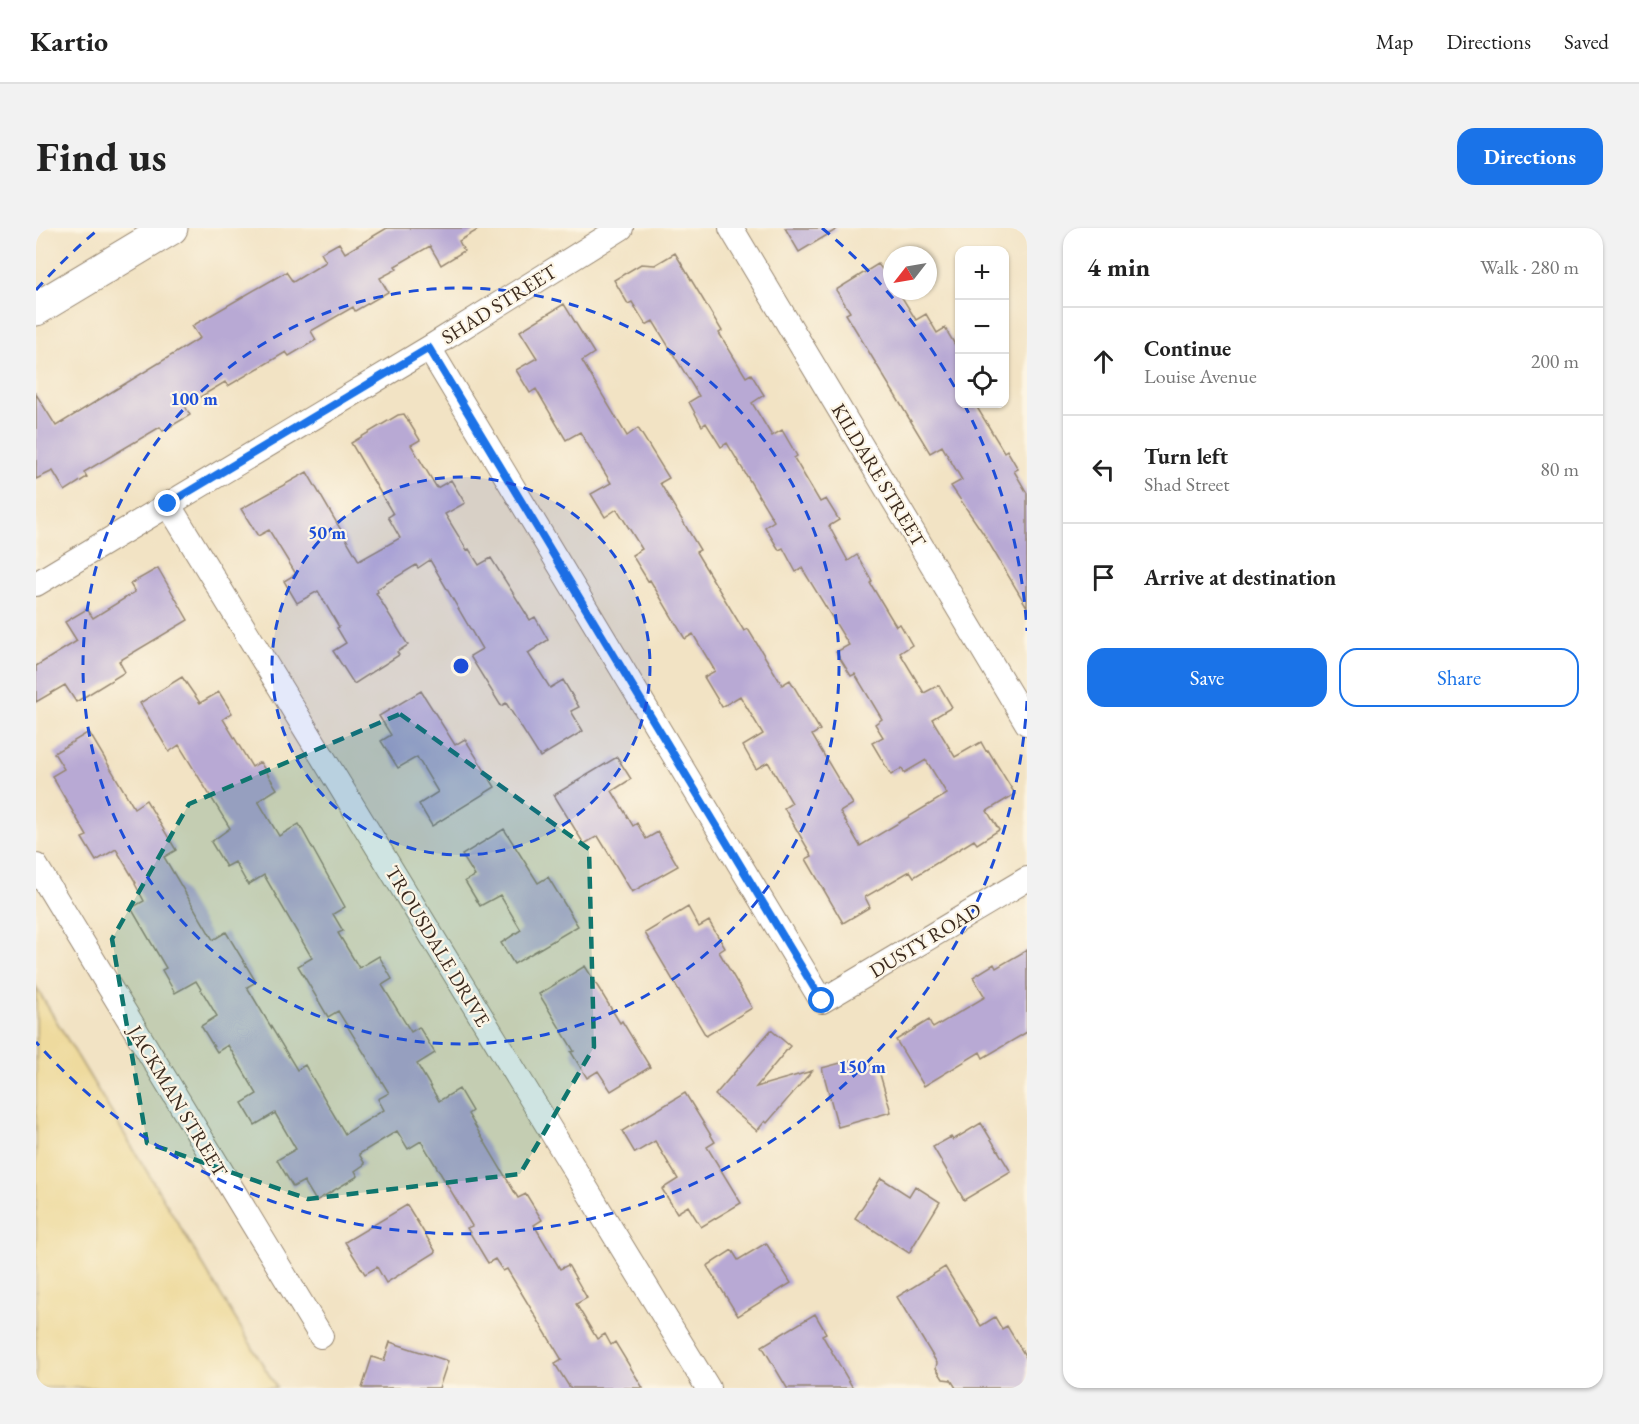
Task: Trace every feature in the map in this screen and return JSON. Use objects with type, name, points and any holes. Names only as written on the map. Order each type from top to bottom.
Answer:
[{"type":"main road","points":[[36,309],[171,228]]},
{"type":"street","name":"SHAD STREET","points":[[36,584],[429,348],[621,228]]},
{"type":"street","name":"KILDARE STREET","points":[[731,228],[1027,723]]},
{"type":"street","name":"DUSTY ROAD","points":[[429,348],[822,1001],[1027,879]]},
{"type":"street","name":"TROUSDALE DRIVE","points":[[168,504],[708,1388]]},
{"type":"street","name":"JACKMAN STREET","points":[[36,866],[321,1336]]},
{"type":"highlighted area","points":[[400,714],[589,849],[594,1047],[520,1174],[308,1199],[147,1143],[112,939],[189,804]]},
{"type":"sand","points":[[36,987],[277,1388],[36,1388]]},
{"type":"building","points":[[387,228],[481,228],[459,241],[464,251],[441,265],[430,246],[395,266],[397,269],[380,278],[388,292],[355,311],[353,307],[311,331],[316,340],[289,356],[286,352],[228,386],[225,382],[185,406],[190,415],[163,431],[160,427],[84,472],[87,477],[65,491],[53,471],[36,479],[36,394],[56,426],[200,338],[192,326],[286,272],[293,282],[326,262],[321,253],[339,243],[345,253]]},
{"type":"building","points":[[785,228],[839,228],[799,252]]},
{"type":"building","points":[[675,253],[722,331],[719,333],[746,377],[751,374],[764,395],[752,403],[772,436],[782,430],[797,456],[794,458],[820,502],[826,499],[839,520],[829,526],[848,561],[857,555],[872,581],[870,583],[896,626],[900,624],[912,645],[900,653],[924,693],[939,685],[952,707],[932,719],[955,757],[981,742],[1015,794],[987,811],[999,830],[977,844],[974,840],[914,877],[910,871],[865,897],[870,907],[843,923],[806,859],[812,856],[784,808],[792,803],[768,762],[756,769],[743,746],[763,734],[740,696],[722,707],[704,677],[715,671],[693,634],[685,639],[650,580],[648,581],[632,555],[642,549],[617,509],[605,517],[591,494],[611,483],[580,432],[566,440],[536,389],[530,393],[516,370],[537,358],[520,331],[564,304],[594,353],[582,361],[627,436],[638,428],[669,478],[660,483],[700,550],[696,552],[744,631],[748,629],[782,685],[790,680],[820,730],[812,735],[853,804],[840,812],[860,846],[947,794],[926,760],[904,773],[902,768],[891,775],[872,743],[883,737],[875,724],[882,719],[855,674],[851,676],[836,652],[849,645],[802,568],[796,572],[783,548],[779,550],[765,527],[774,521],[727,443],[721,447],[706,423],[702,426],[689,402],[699,396],[653,321],[646,325],[632,302],[628,304],[614,280],[641,264],[655,265]]},
{"type":"building","points":[[878,264],[883,270],[883,300],[904,300],[916,320],[926,314],[937,333],[945,328],[955,345],[955,408],[977,408],[1004,452],[1007,450],[1018,469],[1014,471],[1027,493],[1027,607],[983,533],[951,486],[962,480],[942,446],[930,453],[846,314],[850,312],[836,290]]},
{"type":"building","points":[[404,414],[420,440],[411,445],[437,488],[451,480],[465,503],[445,514],[467,550],[469,549],[479,565],[491,558],[530,620],[535,617],[548,640],[528,653],[550,688],[563,680],[579,707],[571,711],[583,731],[540,757],[506,703],[501,706],[470,656],[482,649],[430,560],[418,568],[416,565],[377,589],[376,593],[408,645],[397,652],[399,655],[354,684],[333,651],[346,643],[318,591],[297,603],[284,581],[296,574],[269,530],[258,536],[241,509],[307,472],[359,561],[400,538],[388,517],[393,514],[351,443],[398,415]]},
{"type":"building","points":[[158,568],[188,620],[119,661],[125,672],[76,702],[65,685],[36,702],[36,666],[77,641],[65,622],[87,609],[93,618],[135,592],[130,584]]},
{"type":"building","points":[[182,677],[200,703],[219,692],[232,713],[223,719],[252,767],[260,762],[277,789],[258,801],[279,836],[299,824],[345,907],[333,914],[343,931],[338,933],[359,968],[379,956],[392,979],[382,985],[411,1032],[419,1027],[435,1053],[417,1064],[439,1101],[459,1089],[472,1111],[468,1114],[518,1198],[526,1194],[542,1220],[534,1225],[560,1269],[568,1265],[587,1298],[576,1304],[597,1339],[605,1334],[611,1345],[615,1342],[643,1388],[570,1388],[555,1364],[562,1360],[507,1269],[503,1271],[495,1259],[488,1263],[467,1228],[472,1226],[421,1141],[408,1149],[397,1131],[359,1154],[365,1164],[355,1171],[358,1176],[316,1201],[304,1181],[293,1187],[277,1160],[296,1149],[275,1113],[255,1125],[242,1103],[257,1094],[228,1045],[217,1052],[201,1026],[217,1016],[196,981],[175,993],[162,970],[166,968],[131,908],[144,901],[136,883],[116,849],[96,861],[82,838],[87,836],[52,776],[64,769],[54,753],[89,732],[134,808],[146,800],[176,850],[164,857],[213,940],[226,932],[256,982],[247,987],[297,1070],[305,1065],[345,1134],[384,1110],[378,1099],[389,1093],[338,1011],[328,1017],[298,966],[312,958],[264,875],[248,885],[235,862],[226,867],[211,842],[230,828],[179,745],[169,752],[140,703]]},
{"type":"building","points":[[421,691],[455,745],[465,739],[495,787],[432,826],[419,804],[438,792],[417,757],[398,768],[381,741],[391,735],[379,716]]},
{"type":"building","points":[[617,757],[631,779],[612,791],[633,826],[637,823],[646,839],[658,832],[678,866],[632,892],[598,836],[584,844],[554,795]]},
{"type":"building","points":[[504,829],[538,883],[548,877],[578,926],[514,964],[501,943],[521,930],[500,895],[480,906],[465,881],[475,876],[462,855]]},
{"type":"building","points":[[688,907],[699,927],[709,921],[725,948],[719,952],[752,1008],[706,1036],[645,933]]},
{"type":"building","points":[[1027,950],[1027,1032],[983,1058],[980,1052],[924,1086],[896,1040],[929,1020],[933,1028],[985,997],[973,977],[994,964],[996,968]]},
{"type":"building","points":[[585,966],[650,1067],[611,1091],[598,1071],[587,1078],[571,1052],[574,1051],[539,994]]},
{"type":"building","points":[[771,1030],[790,1046],[756,1087],[812,1071],[767,1123],[765,1121],[757,1131],[715,1095]]},
{"type":"building","points":[[852,1060],[855,1070],[877,1064],[891,1112],[838,1127],[822,1068]]},
{"type":"building","points":[[685,1093],[715,1142],[707,1147],[741,1203],[701,1227],[688,1206],[677,1213],[662,1189],[678,1179],[655,1141],[635,1153],[622,1131]]},
{"type":"building","points":[[981,1123],[1011,1172],[964,1200],[933,1147],[951,1137],[953,1140]]},
{"type":"building","points":[[881,1178],[909,1196],[915,1186],[940,1202],[909,1253],[855,1218]]},
{"type":"building","points":[[407,1205],[436,1252],[386,1283],[377,1267],[365,1274],[345,1242]]},
{"type":"building","points":[[766,1243],[791,1283],[738,1316],[707,1266],[732,1250],[738,1260]]},
{"type":"building","points":[[945,1267],[981,1326],[995,1317],[1002,1329],[1007,1326],[1027,1359],[1027,1388],[956,1388],[951,1380],[943,1379],[936,1368],[937,1363],[897,1297]]},
{"type":"building","points":[[815,1314],[826,1333],[822,1335],[853,1388],[787,1388],[762,1346]]},
{"type":"building","points":[[390,1342],[448,1361],[439,1388],[362,1388],[372,1357],[384,1361]]},
{"type":"route","points":[[168,504],[429,348],[822,1001]]}]
